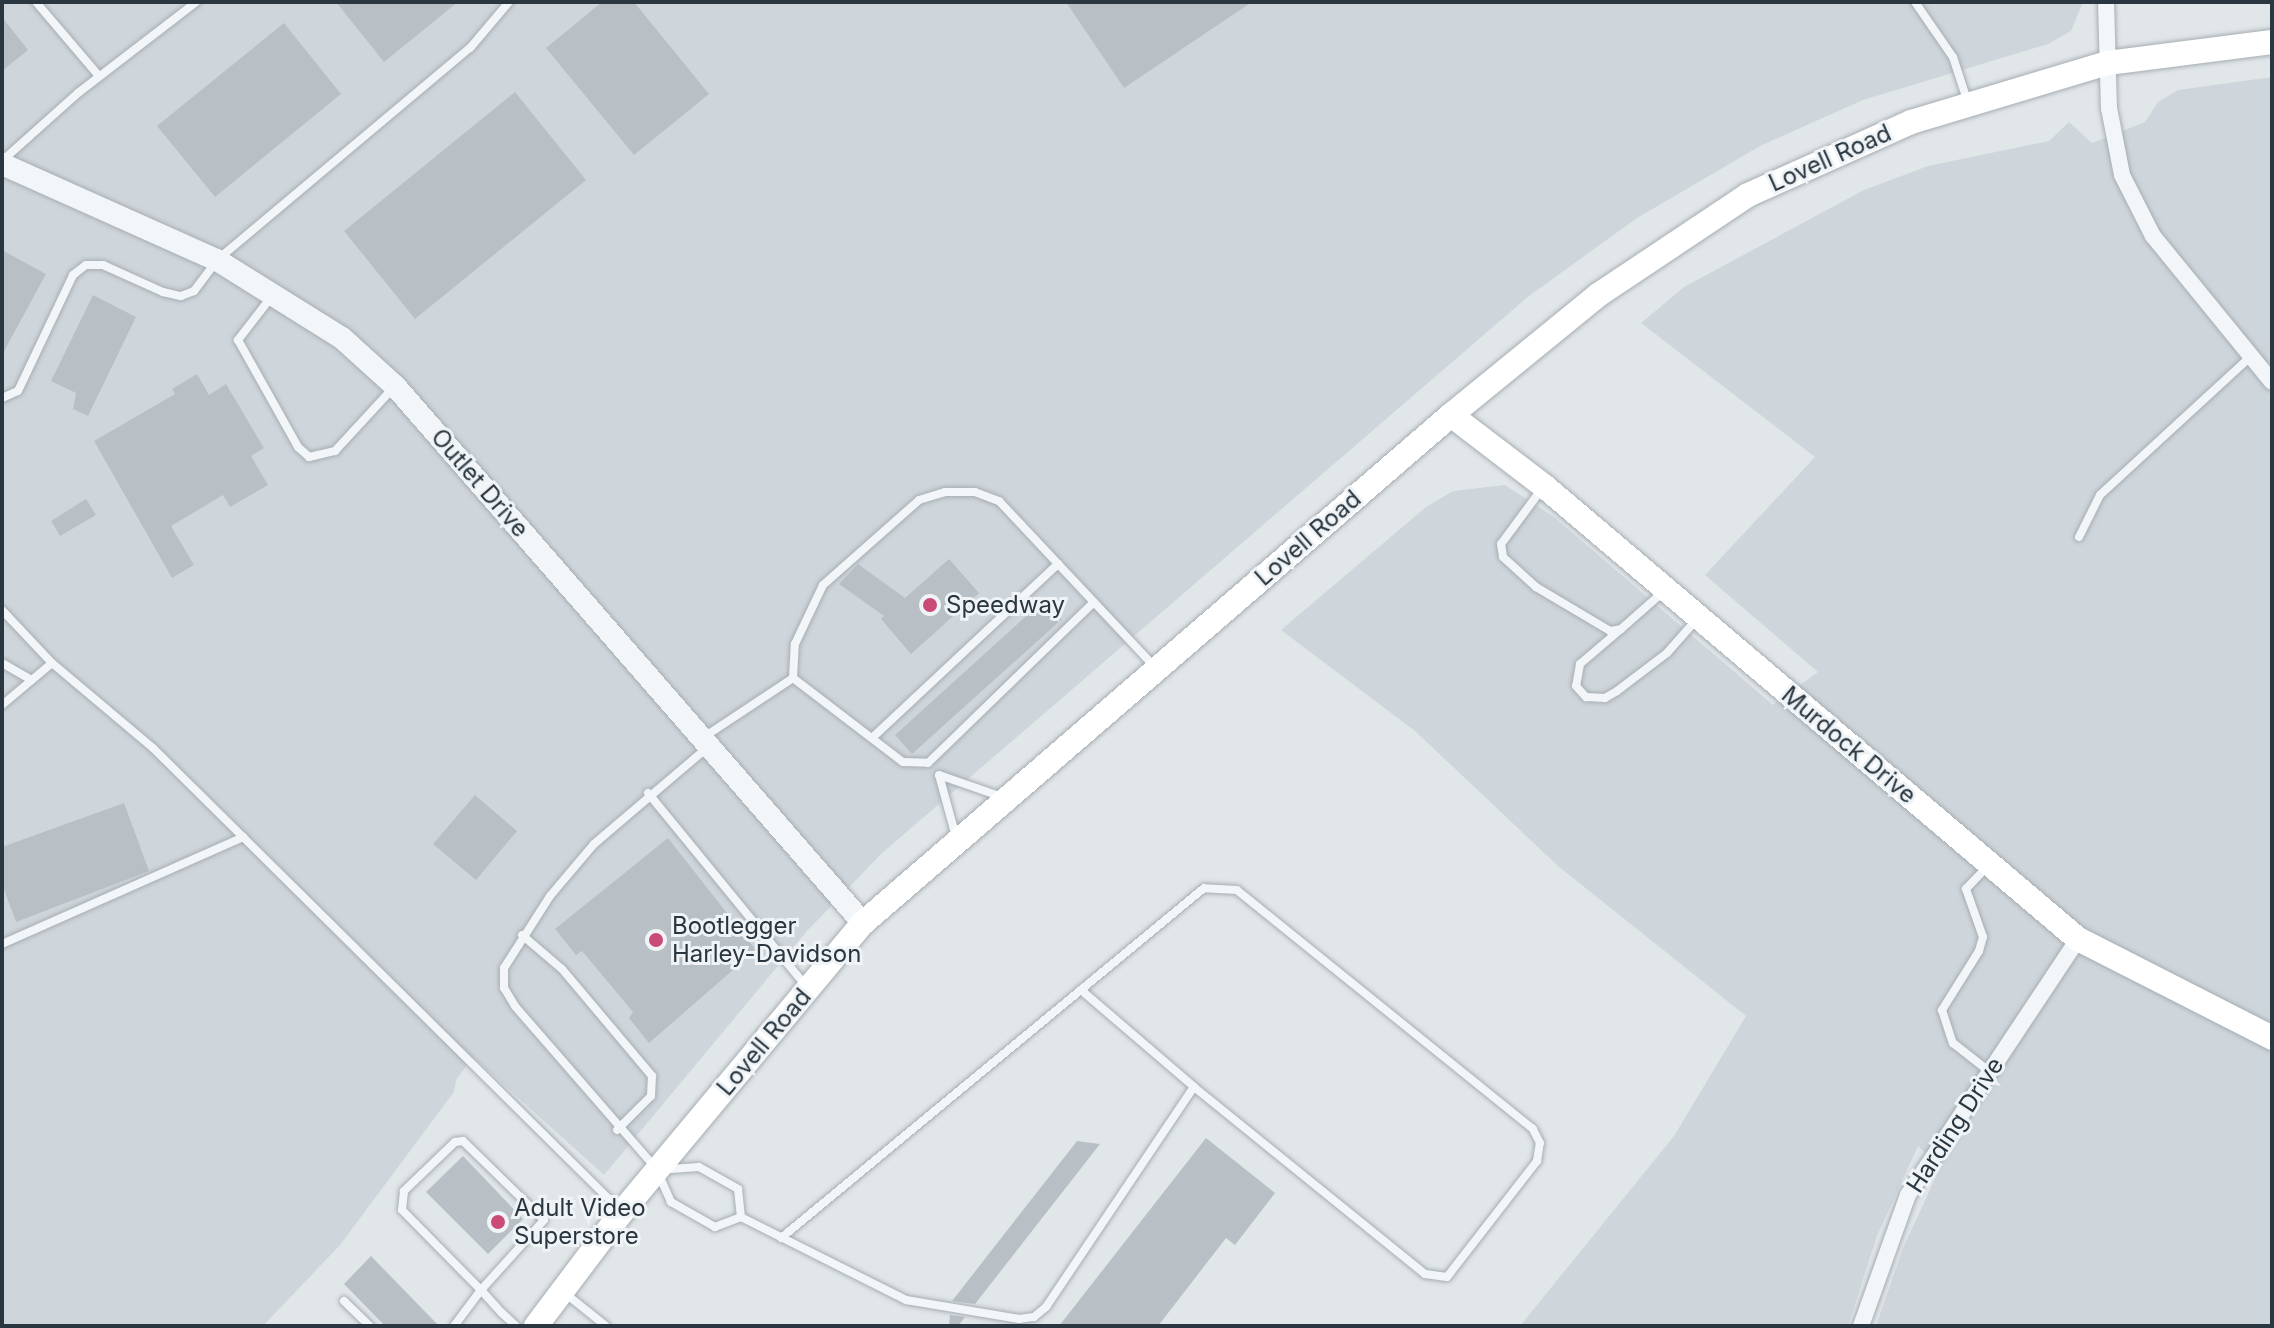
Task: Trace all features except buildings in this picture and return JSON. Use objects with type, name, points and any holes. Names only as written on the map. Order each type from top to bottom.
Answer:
[{"type":"main road","name":"Lovell Road","points":[[536,1326],[622,1212],[863,923],[1451,415],[1598,295],[1734,204],[1831,155],[1968,103],[2108,63],[2272,42]]},
{"type":"main road","name":"Murdock Drive","points":[[1451,415],[1544,486],[2078,939],[2272,1038]]},
{"type":"street","points":[[2106,2],[2109,108],[2122,175],[2153,236],[2248,359],[2272,382]]},
{"type":"street","name":"Outlet Drive","points":[[2,162],[217,260],[275,292],[342,338],[395,386],[863,923]]},
{"type":"street","name":"Harding Drive","points":[[1861,1326],[1908,1195],[2078,939]]},
{"type":"lane","points":[[36,2],[99,76]]},
{"type":"lane","points":[[2,162],[99,76],[196,2]]},
{"type":"lane","points":[[2,398],[18,391],[73,275],[86,265],[103,265],[181,296],[194,291],[217,260],[470,48],[509,2]]},
{"type":"lane","points":[[1915,2],[1953,57],[1968,103]]},
{"type":"lane","points":[[275,292],[238,340],[298,447],[309,457],[335,451],[395,386]]},
{"type":"lane","points":[[2079,537],[2100,495],[2248,359]]},
{"type":"lane","points":[[1544,486],[1511,525],[1501,544],[1503,557],[1536,587],[1598,626],[1621,629]]},
{"type":"lane","points":[[793,678],[795,644],[823,585],[919,500],[945,492],[975,492],[999,501],[1156,668]]},
{"type":"lane","points":[[872,738],[1058,564]]},
{"type":"lane","points":[[1666,590],[1580,664],[1576,686],[1586,697],[1605,698],[1617,691],[1667,653],[1699,617]]},
{"type":"lane","points":[[928,763],[1094,602]]},
{"type":"lane","points":[[2,610],[52,663],[153,748],[622,1212]]},
{"type":"lane","points":[[2,663],[32,680]]},
{"type":"lane","points":[[2,705],[52,663]]},
{"type":"lane","points":[[793,678],[706,741],[594,844],[522,935],[504,968],[504,988],[617,1130],[657,1170],[676,1205],[715,1227],[741,1217],[906,1300],[1019,1319],[1034,1317],[1046,1307],[1194,1087]]},
{"type":"lane","points":[[793,678],[903,762],[928,763],[939,775],[957,842]]},
{"type":"lane","points":[[939,775],[1007,799]]},
{"type":"lane","points":[[651,791],[808,989]]},
{"type":"lane","points":[[2,944],[243,837]]},
{"type":"lane","points":[[1990,864],[1966,889],[1983,937],[1979,951],[1942,1010],[1953,1043],[1990,1072]]},
{"type":"lane","points":[[781,1238],[1204,888],[1237,890],[1533,1129],[1540,1143],[1537,1161],[1447,1277],[1425,1274],[1194,1087],[1081,990]]},
{"type":"lane","points":[[522,935],[562,969],[652,1076],[651,1096],[617,1130]]},
{"type":"lane","points":[[454,1326],[481,1290],[544,1220],[463,1141],[455,1142],[404,1191],[402,1210],[481,1290],[516,1326]]},
{"type":"lane","points":[[657,1170],[699,1167],[738,1189],[741,1217]]},
{"type":"lane","points":[[562,1291],[606,1326]]},
{"type":"lane","points":[[344,1301],[370,1326]]},
{"type":"shaded area","points":[[2,2],[2083,2],[2071,31],[2048,44],[1863,100],[1760,146],[1637,218],[1529,296],[881,854],[807,931],[604,1175],[473,1057],[456,1080],[454,1092],[340,1245],[263,1326],[2,1326]]},
{"type":"shaded area","points":[[2272,77],[2272,1326],[1876,1326],[1903,1248],[1940,1168],[1918,1146],[1877,1236],[1848,1326],[1520,1326],[1674,1136],[1746,1016],[1558,866],[1415,731],[1281,630],[1426,507],[1453,491],[1505,485],[1554,517],[1773,705],[1818,672],[1705,575],[1815,457],[1641,323],[1684,287],[1864,190],[1928,166],[2049,141],[2069,122],[2092,143],[2145,122],[2158,102],[2178,90]]},
{"type":"place","name":"Speedway","points":[[930,605]]},
{"type":"place","name":"Bootlegger Harley-Davidson","points":[[656,940]]},
{"type":"place","name":"Adult Video Superstore","points":[[498,1222]]}]
